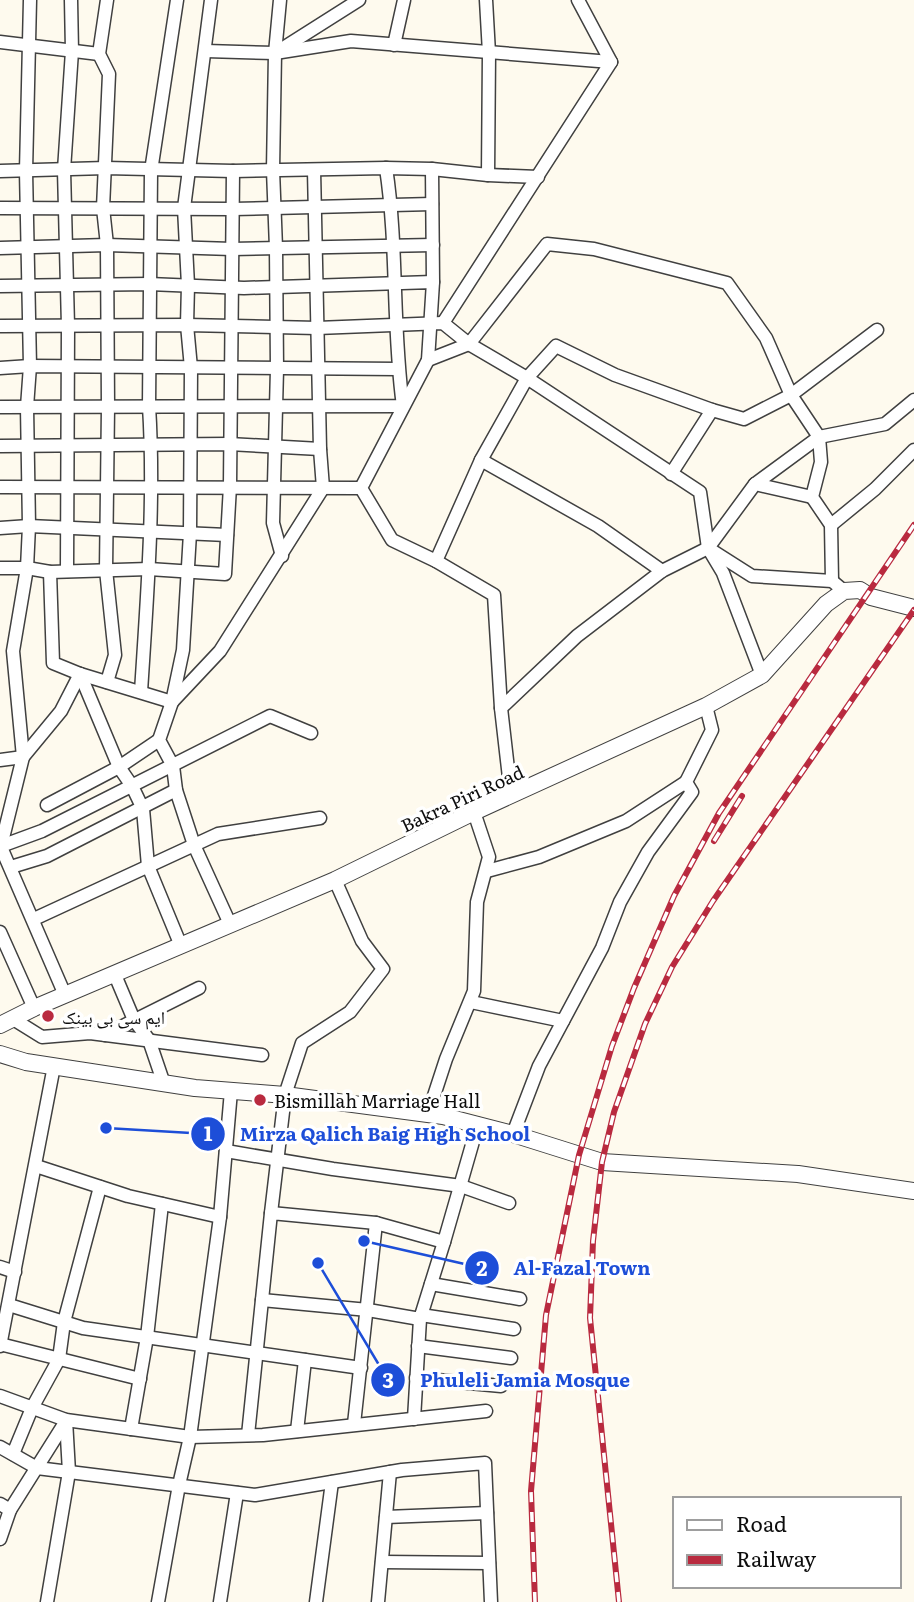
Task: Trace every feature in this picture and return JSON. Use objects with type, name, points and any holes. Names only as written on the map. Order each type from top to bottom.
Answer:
[{"type":"street","points":[[30,0],[26,171],[30,327],[27,407],[29,526],[27,568],[13,651],[23,757],[0,846],[65,995]]},
{"type":"street","points":[[66,571],[69,406],[64,170],[72,51],[71,0]]},
{"type":"street","points":[[107,0],[99,54],[109,74],[103,208],[107,244],[106,570],[114,655],[107,682]]},
{"type":"street","points":[[141,692],[149,569],[152,445],[149,406],[151,171],[177,0]]},
{"type":"street","points":[[47,805],[119,767],[159,740],[173,702],[183,650],[190,533],[191,368],[187,325],[184,208],[211,0]]},
{"type":"street","points":[[280,0],[275,54],[273,170],[277,369],[273,523],[282,556]]},
{"type":"street","points":[[275,54],[359,0]]},
{"type":"street","points":[[394,45],[404,0]]},
{"type":"street","points":[[486,0],[489,52],[488,175]]},
{"type":"street","points":[[578,0],[611,62]]},
{"type":"street","points":[[206,51],[275,54],[351,41],[611,62]]},
{"type":"street","points":[[0,42],[99,54]]},
{"type":"street","points":[[437,323],[538,177],[611,62]]},
{"type":"street","points":[[0,171],[106,168],[233,171],[386,168],[538,177]]},
{"type":"street","points":[[386,168],[392,204],[398,369],[403,406]]},
{"type":"street","points":[[360,488],[428,360],[437,323],[433,282],[432,169]]},
{"type":"street","points":[[173,702],[220,651],[323,488],[315,285],[314,170]]},
{"type":"street","points":[[0,568],[27,568],[50,572],[149,569],[225,574],[232,405],[230,287],[233,171]]},
{"type":"street","points":[[0,208],[233,208],[432,204]]},
{"type":"street","points":[[0,248],[107,244],[232,249],[432,245]]},
{"type":"street","points":[[428,360],[469,344],[547,244],[594,249],[727,284],[766,338],[791,395],[819,437],[821,462],[812,497]]},
{"type":"street","points":[[0,286],[149,284],[230,287],[433,282]]},
{"type":"street","points":[[0,326],[187,325],[317,328],[437,323],[527,378],[699,492],[708,548],[723,573],[762,675]]},
{"type":"street","points":[[436,561],[481,460],[527,378],[556,346],[615,375],[744,419],[791,395],[877,330]]},
{"type":"street","points":[[0,368],[107,366],[398,369]]},
{"type":"street","points":[[501,709],[577,636],[662,571],[708,548],[755,484],[819,437],[885,424],[914,400]]},
{"type":"street","points":[[0,407],[403,406]]},
{"type":"street","points":[[671,474],[712,410]]},
{"type":"street","points":[[0,446],[229,444],[320,449]]},
{"type":"street","points":[[831,525],[874,489],[914,450]]},
{"type":"street","points":[[481,460],[597,526],[662,571]]},
{"type":"street","points":[[755,484],[812,497],[831,525],[838,586]]},
{"type":"street","points":[[0,487],[360,488]]},
{"type":"street","points":[[360,488],[392,540],[436,561],[494,595],[501,709],[511,795]]},
{"type":"street","points":[[0,528],[29,526],[227,535]]},
{"type":"street","points":[[708,548],[752,576],[859,590],[871,597],[914,608]]},
{"type":"street","points":[[50,572],[53,663],[80,674],[173,702]]},
{"type":"street","name":"Bakra Piri Road","points":[[6,1022],[335,880],[474,812],[706,706],[762,675],[826,604],[838,586]]},
{"type":"street","points":[[0,760],[23,757],[61,710],[80,674]]},
{"type":"street","points":[[80,674],[119,767],[143,809],[148,866],[181,946]]},
{"type":"street","points":[[487,871],[540,857],[626,821],[686,782],[712,730],[706,706]]},
{"type":"street","points":[[0,846],[42,831],[270,716],[311,733]]},
{"type":"street","points":[[159,740],[173,766],[176,790],[194,845],[230,924]]},
{"type":"street","points":[[513,1134],[539,1066],[602,948],[620,902],[648,852],[692,792],[686,782]]},
{"type":"street","points":[[11,867],[47,856],[176,790]]},
{"type":"street","points":[[428,1114],[446,1059],[474,991],[477,902],[489,857],[474,812]]},
{"type":"street","points":[[34,919],[218,834],[320,818]]},
{"type":"street","points":[[248,1435],[285,1095],[302,1044],[350,1012],[383,969],[362,941],[335,880]]},
{"type":"street","points":[[0,932],[34,1008]]},
{"type":"street","points":[[115,975],[134,1020],[149,1041],[164,1084]]},
{"type":"street","points":[[105,1035],[199,988]]},
{"type":"street","points":[[471,1002],[563,1021]]},
{"type":"street","points":[[6,1022],[42,1037],[90,1033],[261,1055]]},
{"type":"street","points":[[0,1054],[26,1062],[164,1084],[285,1095],[428,1114],[478,1124],[602,1162],[798,1174],[914,1191]]},
{"type":"street","points":[[54,1066],[0,1345],[139,1379]]},
{"type":"street","points":[[158,1602],[190,1437],[220,1217],[231,1091]]},
{"type":"street","points":[[414,1419],[420,1317],[478,1124]]},
{"type":"street","points":[[226,1151],[461,1186],[509,1203]]},
{"type":"street","points":[[36,1166],[100,1187],[220,1217]]},
{"type":"street","points":[[13,1454],[32,1408],[60,1359],[64,1322],[100,1187]]},
{"type":"street","points":[[131,1429],[147,1337],[162,1204]]},
{"type":"street","points":[[271,1213],[376,1223],[444,1242]]},
{"type":"street","points":[[354,1424],[376,1223]]},
{"type":"street","points":[[0,1267],[15,1272]]},
{"type":"street","points":[[431,1284],[520,1299]]},
{"type":"street","points":[[262,1300],[368,1310],[514,1329]]},
{"type":"street","points":[[9,1304],[83,1328],[361,1368]]},
{"type":"street","points":[[418,1346],[512,1358]]},
{"type":"street","points":[[297,1431],[305,1360]]},
{"type":"street","points":[[416,1378],[501,1386]]},
{"type":"street","points":[[0,1396],[66,1420],[190,1437],[297,1431],[486,1411]]},
{"type":"street","points":[[0,1539],[5,1507],[37,1468],[66,1420]]},
{"type":"street","points":[[47,1602],[69,1472],[66,1420]]},
{"type":"street","points":[[0,1447],[37,1468],[255,1495],[390,1472],[485,1462],[491,1602]]},
{"type":"street","points":[[378,1602],[390,1472]]},
{"type":"street","points":[[316,1602],[332,1482]]},
{"type":"street","points":[[220,1602],[237,1493]]},
{"type":"street","points":[[386,1517],[487,1513]]},
{"type":"street","points":[[382,1562],[489,1563]]},
{"type":"railway","points":[[535,1602],[531,1491],[546,1315],[579,1155],[612,1046],[674,896],[719,813],[914,525]]},
{"type":"railway","points":[[619,1602],[590,1318],[593,1241],[602,1162],[614,1112],[645,1024],[672,967],[713,901],[914,610]]},
{"type":"railway","points":[[714,841],[742,796]]},
{"type":"place","name":"ایم سی بی بینک","points":[[48,1016]]},
{"type":"place","name":"Bismillah Marriage Hall","points":[[260,1100]]},
{"type":"place","name":"Mirza Qalich Baig High School","points":[[106,1128]]},
{"type":"place","name":"Al-Fazal Town","points":[[364,1241]]},
{"type":"place","name":"Phuleli Jamia Mosque","points":[[318,1263]]}]
